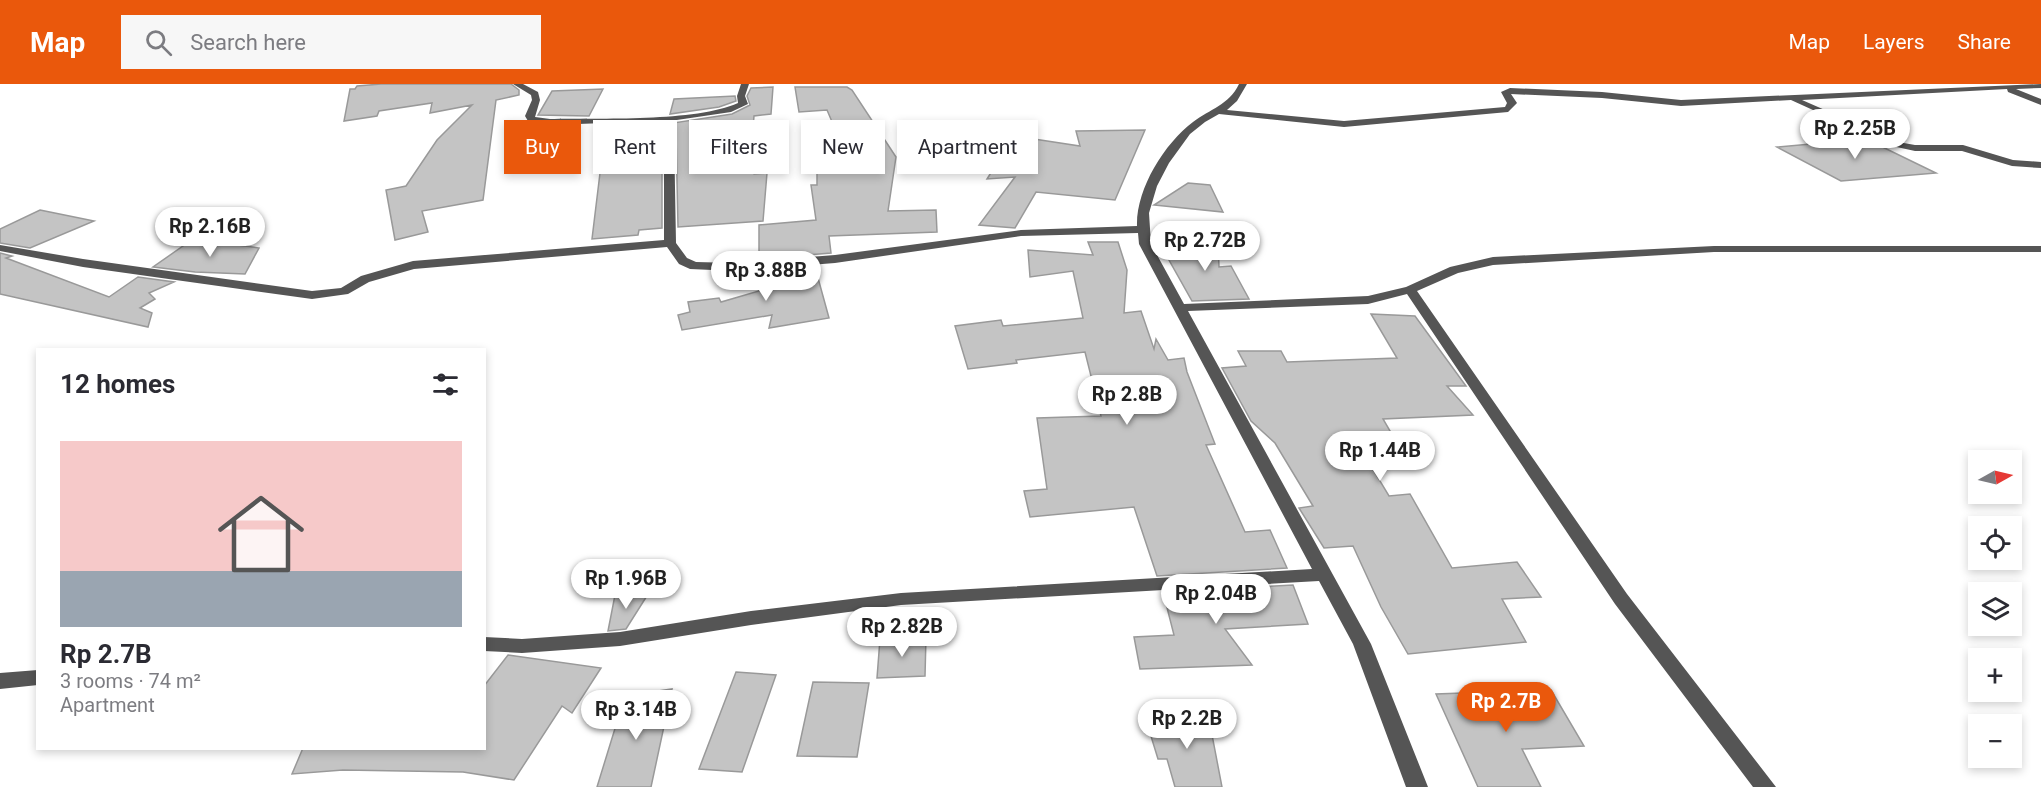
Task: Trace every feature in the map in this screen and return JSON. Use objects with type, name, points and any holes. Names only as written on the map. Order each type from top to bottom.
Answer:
[{"type":"street","points":[[517,84],[535,94],[536,100],[530,116],[537,121],[665,118],[736,109],[743,104],[741,96],[745,84]]},
{"type":"street","points":[[1243,84],[1235,98],[1220,112],[1195,126],[1165,161],[1144,208],[1145,244],[1362,644],[1418,787]]},
{"type":"street","points":[[1220,112],[1344,124],[1508,109],[1512,103],[1505,92],[1510,91],[1602,95],[1681,103],[2041,85]]},
{"type":"street","points":[[2001,86],[2041,102]]},
{"type":"street","points":[[1791,98],[1895,144],[1914,148],[1964,148],[2012,163],[2041,165]]},
{"type":"street","points":[[665,118],[669,133],[670,243],[683,261],[694,266],[709,268],[836,259],[1021,233],[1143,229]]},
{"type":"street","points":[[0,248],[117,268],[312,295],[344,291],[365,279],[412,265],[670,243]]},
{"type":"street","points":[[1180,308],[1368,300],[1410,290],[1454,270],[1493,261],[1714,249],[2041,249]]},
{"type":"street","points":[[1410,290],[1621,599],[1765,787]]},
{"type":"street","points":[[486,644],[522,646],[620,639],[751,618],[901,599],[1325,574]]},
{"type":"street","points":[[0,681],[36,677]]},
{"type":"building","points":[[511,84],[519,90],[519,95],[496,100],[483,200],[422,211],[428,232],[395,240],[386,190],[406,186],[437,140],[472,105],[430,113],[432,103],[379,111],[377,116],[344,121],[350,89],[355,89],[357,86]]},
{"type":"building","points":[[773,87],[771,114],[754,116],[754,120],[693,120],[732,114],[750,105],[747,96],[751,88]]},
{"type":"building","points":[[795,87],[847,87],[852,90],[872,120],[831,120],[827,110],[799,112]]},
{"type":"building","points":[[603,89],[589,116],[538,115],[552,91]]},
{"type":"building","points":[[735,96],[736,101],[719,107],[670,114],[674,99]]},
{"type":"building","points":[[689,121],[689,174],[767,174],[763,221],[678,227],[677,122]]},
{"type":"building","points":[[1145,130],[1115,200],[1036,192],[1015,228],[979,225],[1015,177],[987,179],[990,174],[1038,174],[1038,140],[1080,146],[1076,131]]},
{"type":"building","points":[[1866,139],[1936,173],[1841,181],[1777,147]]},
{"type":"building","points":[[885,140],[896,157],[888,211],[936,210],[937,232],[829,236],[831,253],[759,259],[759,225],[816,220],[811,185],[817,185],[817,174],[885,174]]},
{"type":"building","points":[[600,174],[662,174],[662,228],[639,230],[638,235],[592,239]]},
{"type":"building","points":[[1188,183],[1210,185],[1223,212],[1154,205]]},
{"type":"building","points":[[40,210],[94,221],[30,248],[0,243],[0,229]]},
{"type":"building","points":[[193,239],[259,248],[245,274],[153,267]]},
{"type":"building","points":[[1088,242],[1118,242],[1127,270],[1124,313],[1141,311],[1154,349],[1156,339],[1168,360],[1184,358],[1187,372],[1215,444],[1206,445],[1245,532],[1270,530],[1287,568],[1157,576],[1134,507],[1030,517],[1024,491],[1047,489],[1037,418],[1101,416],[1085,352],[1016,360],[1017,363],[968,369],[955,326],[1001,320],[1003,326],[1083,318],[1073,271],[1030,277],[1028,250],[1093,255]]},
{"type":"building","points":[[1172,242],[1218,242],[1219,267],[1231,266],[1249,299],[1192,301],[1169,260]]},
{"type":"building","points":[[0,253],[12,256],[6,258],[109,297],[138,277],[174,282],[149,293],[155,299],[140,308],[152,313],[148,327],[0,294]]},
{"type":"building","points":[[815,267],[829,318],[769,328],[772,315],[682,330],[678,315],[690,312],[688,302],[719,298],[721,302],[759,291],[759,271]]},
{"type":"building","points":[[1371,314],[1415,316],[1466,386],[1447,386],[1473,415],[1383,419],[1393,436],[1354,438],[1389,496],[1410,494],[1452,568],[1517,562],[1541,597],[1502,599],[1526,642],[1408,654],[1381,607],[1353,546],[1324,548],[1299,508],[1313,506],[1275,443],[1251,421],[1222,368],[1246,366],[1238,351],[1281,351],[1287,362],[1397,358]]},
{"type":"building","points":[[1293,585],[1308,624],[1225,629],[1252,665],[1140,669],[1134,637],[1174,635],[1163,592]]},
{"type":"building","points":[[650,591],[626,629],[608,631],[615,595]]},
{"type":"building","points":[[926,637],[925,676],[877,678],[880,639]]},
{"type":"building","points":[[508,655],[601,668],[572,713],[562,706],[514,780],[463,772],[343,770],[292,774],[302,750],[486,750],[486,683]]},
{"type":"building","points":[[736,672],[776,675],[742,772],[699,769]]},
{"type":"building","points":[[813,682],[869,683],[857,757],[797,756]]},
{"type":"building","points":[[672,689],[651,787],[597,787],[625,696]]},
{"type":"building","points":[[1551,690],[1584,746],[1522,749],[1541,787],[1478,787],[1436,694]]},
{"type":"building","points":[[1208,714],[1222,787],[1175,787],[1167,759],[1158,759],[1146,720]]}]
